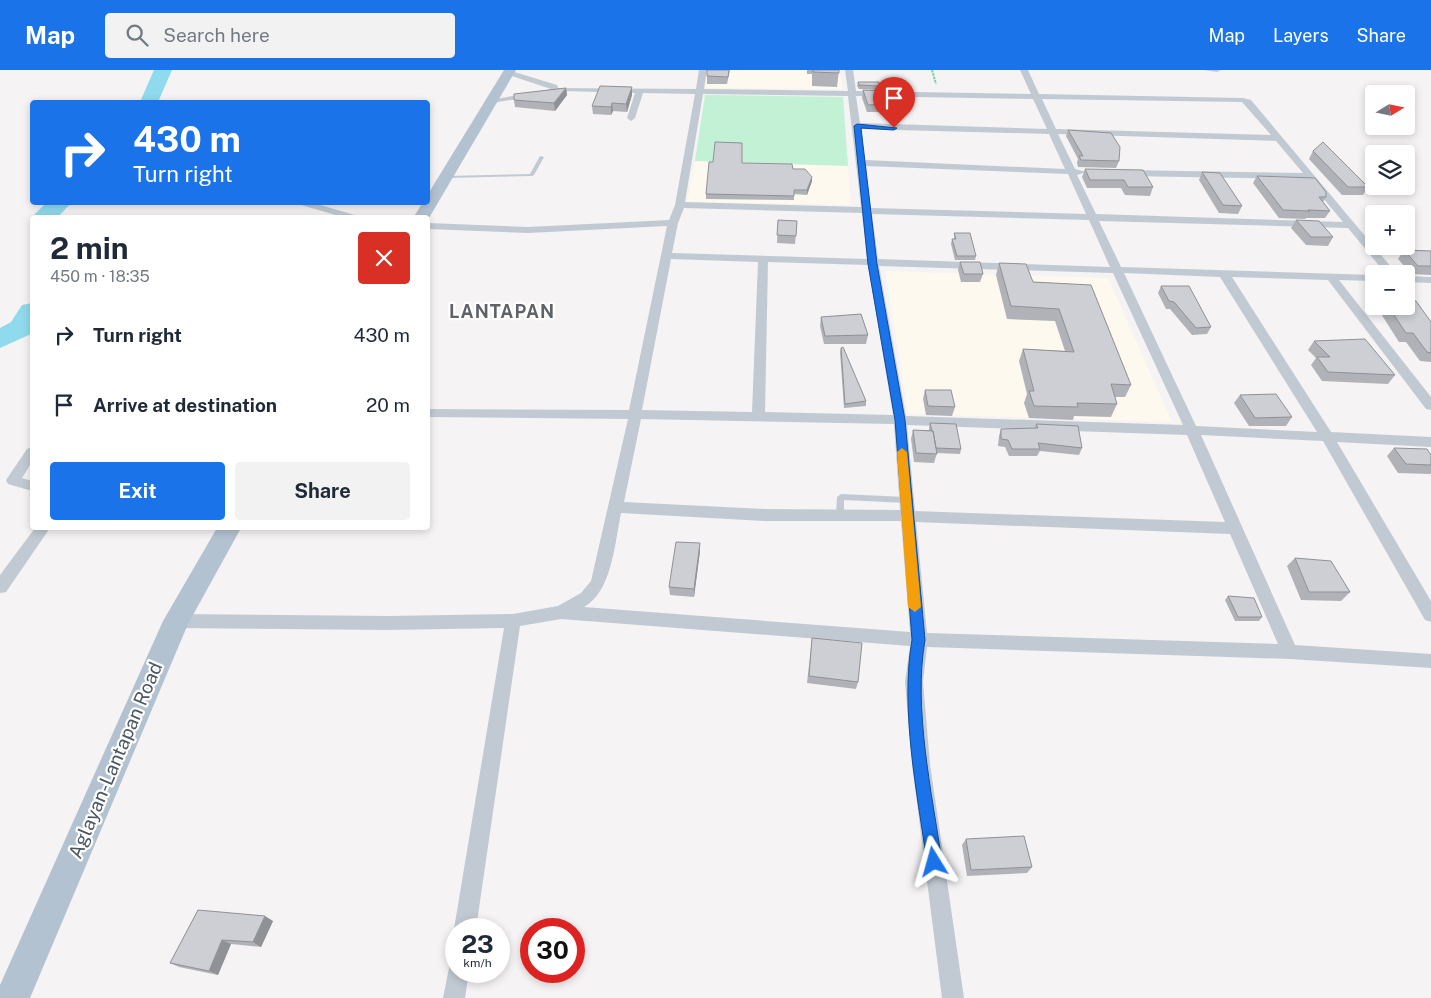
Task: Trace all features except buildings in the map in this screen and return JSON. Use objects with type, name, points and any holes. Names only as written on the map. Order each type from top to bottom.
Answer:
[{"type":"main road","points":[[430,203],[509,71]]},
{"type":"main road","name":"Aglayan-Lantapan Road","points":[[12,998],[176,621],[228,530]]},
{"type":"street","points":[[561,612],[587,598],[598,583],[636,413],[673,223],[680,205],[703,70]]},
{"type":"street","points":[[849,70],[872,264],[900,420],[919,640],[914,682],[921,764],[953,998]]},
{"type":"street","points":[[1024,70],[1191,429],[1233,528],[1290,652]]},
{"type":"street","points":[[1208,70],[1217,70]]},
{"type":"street","points":[[509,71],[530,81],[563,89]]},
{"type":"street","points":[[490,102],[563,89],[1243,100],[1248,102],[1276,138],[1384,265]]},
{"type":"street","points":[[631,118],[640,91]]},
{"type":"street","points":[[857,126],[1276,138]]},
{"type":"street","points":[[860,163],[1092,172]]},
{"type":"street","points":[[1112,173],[1310,176]]},
{"type":"street","points":[[308,205],[348,215]]},
{"type":"street","points":[[680,205],[1351,225]]},
{"type":"street","points":[[430,226],[528,230],[673,223]]},
{"type":"street","points":[[667,256],[1117,272],[1365,278]]},
{"type":"street","points":[[758,416],[763,260]]},
{"type":"street","points":[[1225,275],[1327,436],[1431,614]]},
{"type":"street","points":[[1331,277],[1431,406]]},
{"type":"street","points":[[1415,279],[1431,280]]},
{"type":"street","points":[[430,413],[636,413],[900,420],[1191,429],[1431,442]]},
{"type":"street","points":[[30,455],[13,480],[30,485]]},
{"type":"street","points":[[615,507],[764,516],[907,516],[1233,528]]},
{"type":"street","points":[[0,586],[42,530]]},
{"type":"street","points":[[176,621],[388,624],[513,621],[561,612],[919,640],[1290,652],[1431,661]]},
{"type":"street","points":[[467,918],[513,621]]},
{"type":"street","points":[[454,998],[456,983]]},
{"type":"lane","points":[[446,177],[532,175],[542,157]]},
{"type":"lane","points":[[840,516],[841,497],[906,500]]},
{"type":"shaded area","points":[[707,70],[840,70],[842,89],[705,88]]},
{"type":"shaded area","points":[[695,161],[848,166],[851,205],[687,202]]},
{"type":"shaded area","points":[[885,271],[1108,278],[1172,422],[908,414]]},
{"type":"green space","points":[[705,95],[843,97],[848,166],[695,161]]},
{"type":"waterway","points":[[150,100],[163,70]]},
{"type":"waterway","points":[[46,215],[58,205]]},
{"type":"waterway","points":[[0,339],[21,328],[30,314]]},
{"type":"slow traffic","points":[[902,452],[915,607]]},
{"type":"district","name":"LANTAPAN","points":[[502,311]]},
{"type":"route","points":[[894,128],[857,126],[872,264],[900,420],[919,640],[915,661],[915,699],[921,764],[934,862]]}]
